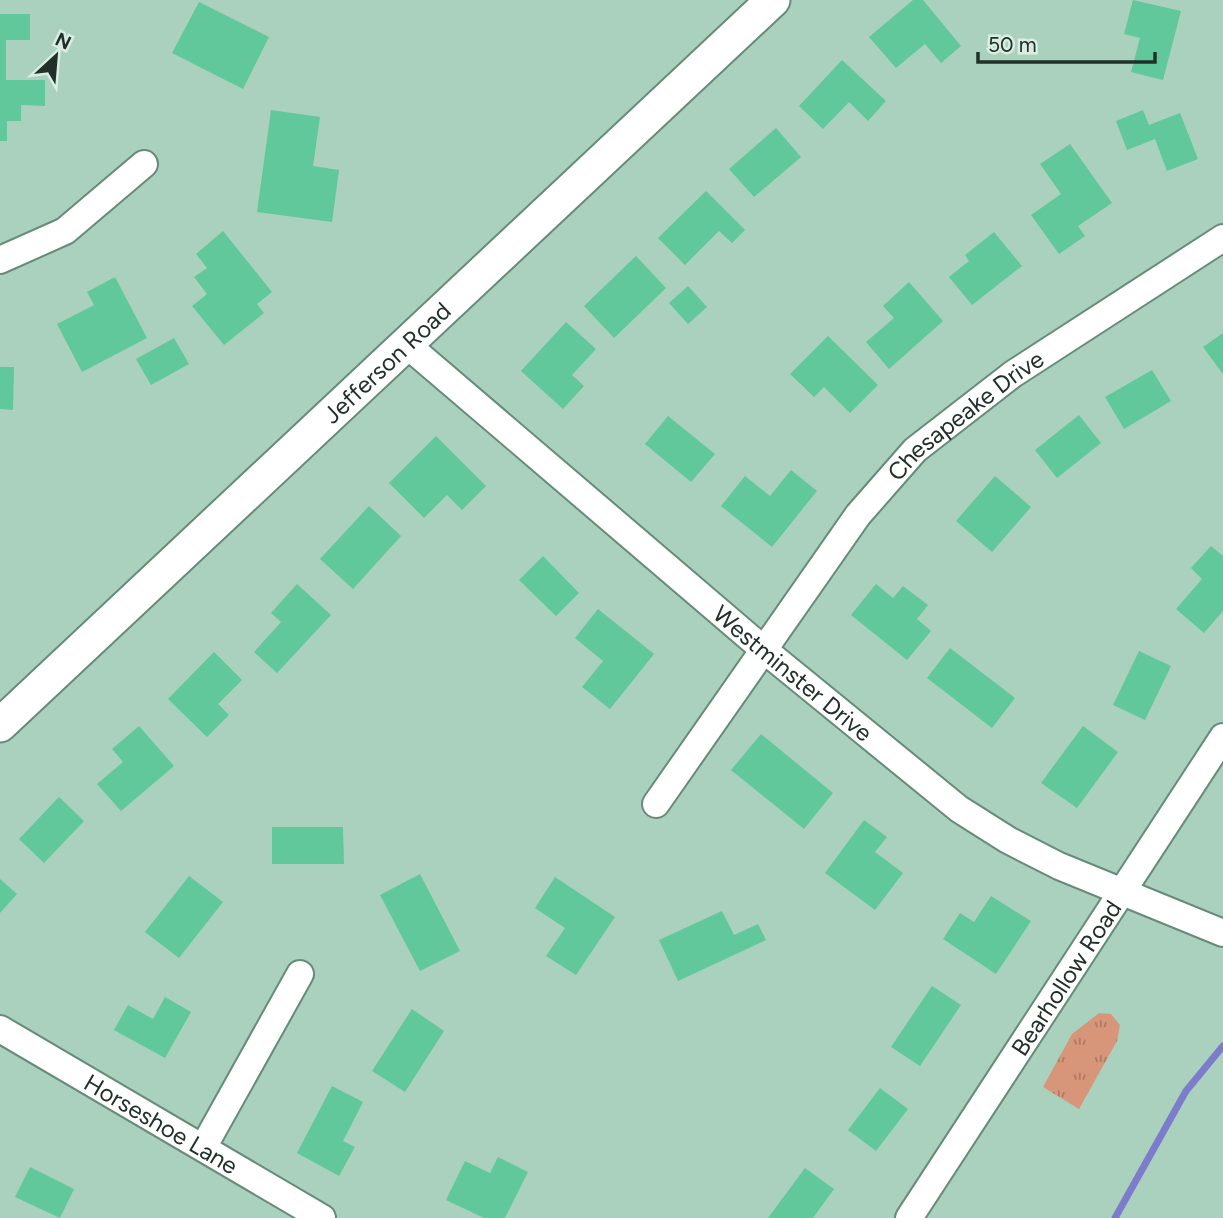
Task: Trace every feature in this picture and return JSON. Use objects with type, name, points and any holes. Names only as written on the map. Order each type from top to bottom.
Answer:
[{"type":"street","name":"Jefferson Road","points":[[0,725],[773,0]]},
{"type":"street","points":[[0,260],[65,230],[144,163]]},
{"type":"street","name":"Chesapeake Drive","points":[[656,804],[858,515],[915,450],[1013,374],[1223,239]]},
{"type":"street","name":"Westminster Drive","points":[[406,344],[763,649],[959,809],[1008,840],[1123,894],[1223,933]]},
{"type":"street","name":"Bearhollow Road","points":[[909,1218],[1223,737]]},
{"type":"street","points":[[204,1146],[300,974]]},
{"type":"street","name":"Horseshoe Lane","points":[[0,1029],[204,1146],[322,1218]]},
{"type":"green space","points":[[1099,1013],[1111,1014],[1120,1025],[1117,1041],[1079,1109],[1043,1087],[1072,1034]]},
{"type":"building","points":[[913,0],[923,0],[961,46],[941,63],[925,44],[896,68],[869,37]]},
{"type":"building","points":[[1133,0],[1181,11],[1163,80],[1131,72],[1140,38],[1124,34]]},
{"type":"building","points":[[199,2],[269,37],[243,89],[172,53]]},
{"type":"building","points":[[0,14],[30,14],[30,40],[6,40],[6,80],[45,80],[45,106],[21,105],[21,121],[7,121],[7,141],[0,141]]},
{"type":"building","points":[[842,60],[886,101],[868,121],[849,102],[823,129],[799,106]]},
{"type":"building","points":[[271,110],[320,117],[313,166],[339,170],[332,222],[257,212]]},
{"type":"building","points":[[1143,110],[1149,125],[1180,113],[1198,159],[1167,171],[1155,139],[1127,150],[1116,121]]},
{"type":"building","points":[[776,128],[801,157],[754,197],[729,169]]},
{"type":"building","points":[[1070,144],[1112,203],[1078,226],[1085,236],[1059,254],[1031,215],[1061,194],[1040,164]]},
{"type":"building","points":[[706,191],[745,230],[732,243],[719,231],[685,265],[658,238]]},
{"type":"building","points":[[223,231],[272,292],[257,304],[264,313],[224,345],[192,306],[207,294],[194,277],[207,268],[196,254]]},
{"type":"building","points":[[994,232],[1022,266],[972,305],[949,277],[969,261],[965,255]]},
{"type":"building","points":[[636,256],[666,288],[614,338],[584,306]]},
{"type":"building","points":[[115,277],[147,338],[82,372],[57,324],[94,305],[87,292]]},
{"type":"building","points":[[909,282],[943,321],[889,369],[866,342],[894,318],[883,306]]},
{"type":"building","points":[[688,286],[707,307],[688,324],[669,303]]},
{"type":"building","points":[[566,322],[596,349],[572,375],[584,386],[563,409],[521,371]]},
{"type":"building","points":[[1223,333],[1223,374],[1203,347]]},
{"type":"building","points":[[828,336],[878,385],[850,413],[824,387],[814,397],[790,374]]},
{"type":"building","points":[[174,338],[189,364],[151,385],[136,359]]},
{"type":"building","points":[[0,367],[14,367],[13,410],[0,409]]},
{"type":"building","points":[[1152,370],[1171,401],[1124,429],[1105,397]]},
{"type":"building","points":[[1079,415],[1101,443],[1057,478],[1035,450]]},
{"type":"building","points":[[668,416],[715,454],[691,482],[645,444]]},
{"type":"building","points":[[436,436],[486,486],[462,510],[447,495],[424,518],[389,483]]},
{"type":"building","points":[[791,470],[817,491],[772,547],[721,506],[745,476],[770,496]]},
{"type":"building","points":[[995,476],[1031,507],[992,552],[956,521]]},
{"type":"building","points":[[369,506],[401,536],[353,589],[320,559]]},
{"type":"building","points":[[1211,546],[1223,556],[1223,611],[1204,633],[1176,609],[1202,579],[1191,568]]},
{"type":"building","points":[[543,556],[579,593],[556,616],[519,580]]},
{"type":"building","points":[[297,584],[331,615],[277,673],[254,652],[281,622],[271,613]]},
{"type":"building","points":[[876,584],[893,598],[903,586],[928,605],[917,619],[931,631],[907,660],[851,615]]},
{"type":"building","points":[[598,609],[654,654],[610,709],[582,687],[603,661],[575,638]]},
{"type":"building","points":[[950,648],[1015,698],[992,728],[927,678]]},
{"type":"building","points":[[1139,651],[1171,666],[1145,720],[1113,705]]},
{"type":"building","points":[[214,652],[242,680],[218,704],[229,715],[207,737],[168,699]]},
{"type":"building","points":[[139,726],[174,766],[121,811],[97,784],[123,762],[112,749]]},
{"type":"building","points":[[1083,726],[1118,752],[1077,808],[1041,783]]},
{"type":"building","points":[[761,734],[833,793],[804,829],[731,770]]},
{"type":"building","points":[[59,797],[84,821],[44,863],[19,839]]},
{"type":"building","points":[[864,820],[887,837],[875,852],[903,873],[875,910],[825,873]]},
{"type":"building","points":[[272,827],[343,827],[344,864],[272,864]]},
{"type":"building","points":[[420,874],[460,951],[420,971],[380,895]]},
{"type":"building","points":[[189,876],[223,902],[179,958],[145,932]]},
{"type":"building","points":[[555,877],[615,917],[576,975],[546,956],[565,928],[535,908]]},
{"type":"building","points":[[0,879],[17,894],[0,913]]},
{"type":"building","points":[[991,896],[1031,921],[996,974],[943,939],[960,913],[974,922]]},
{"type":"building","points":[[722,911],[734,935],[758,924],[766,940],[678,981],[659,940]]},
{"type":"building","points":[[932,986],[961,1005],[920,1066],[891,1047]]},
{"type":"building","points":[[165,997],[191,1012],[165,1058],[114,1030],[128,1005],[153,1019]]},
{"type":"building","points":[[412,1009],[444,1031],[405,1092],[372,1071]]},
{"type":"building","points":[[332,1086],[363,1102],[343,1141],[355,1147],[339,1176],[297,1153]]},
{"type":"building","points":[[880,1088],[908,1109],[876,1151],[848,1130]]},
{"type":"building","points":[[498,1157],[528,1172],[505,1218],[484,1218],[446,1200],[465,1161],[490,1173]]},
{"type":"building","points":[[30,1167],[74,1189],[60,1218],[15,1197]]},
{"type":"building","points":[[805,1168],[834,1189],[813,1218],[768,1218]]},
{"type":"waterway","points":[[1115,1218],[1186,1091],[1223,1046]]}]
